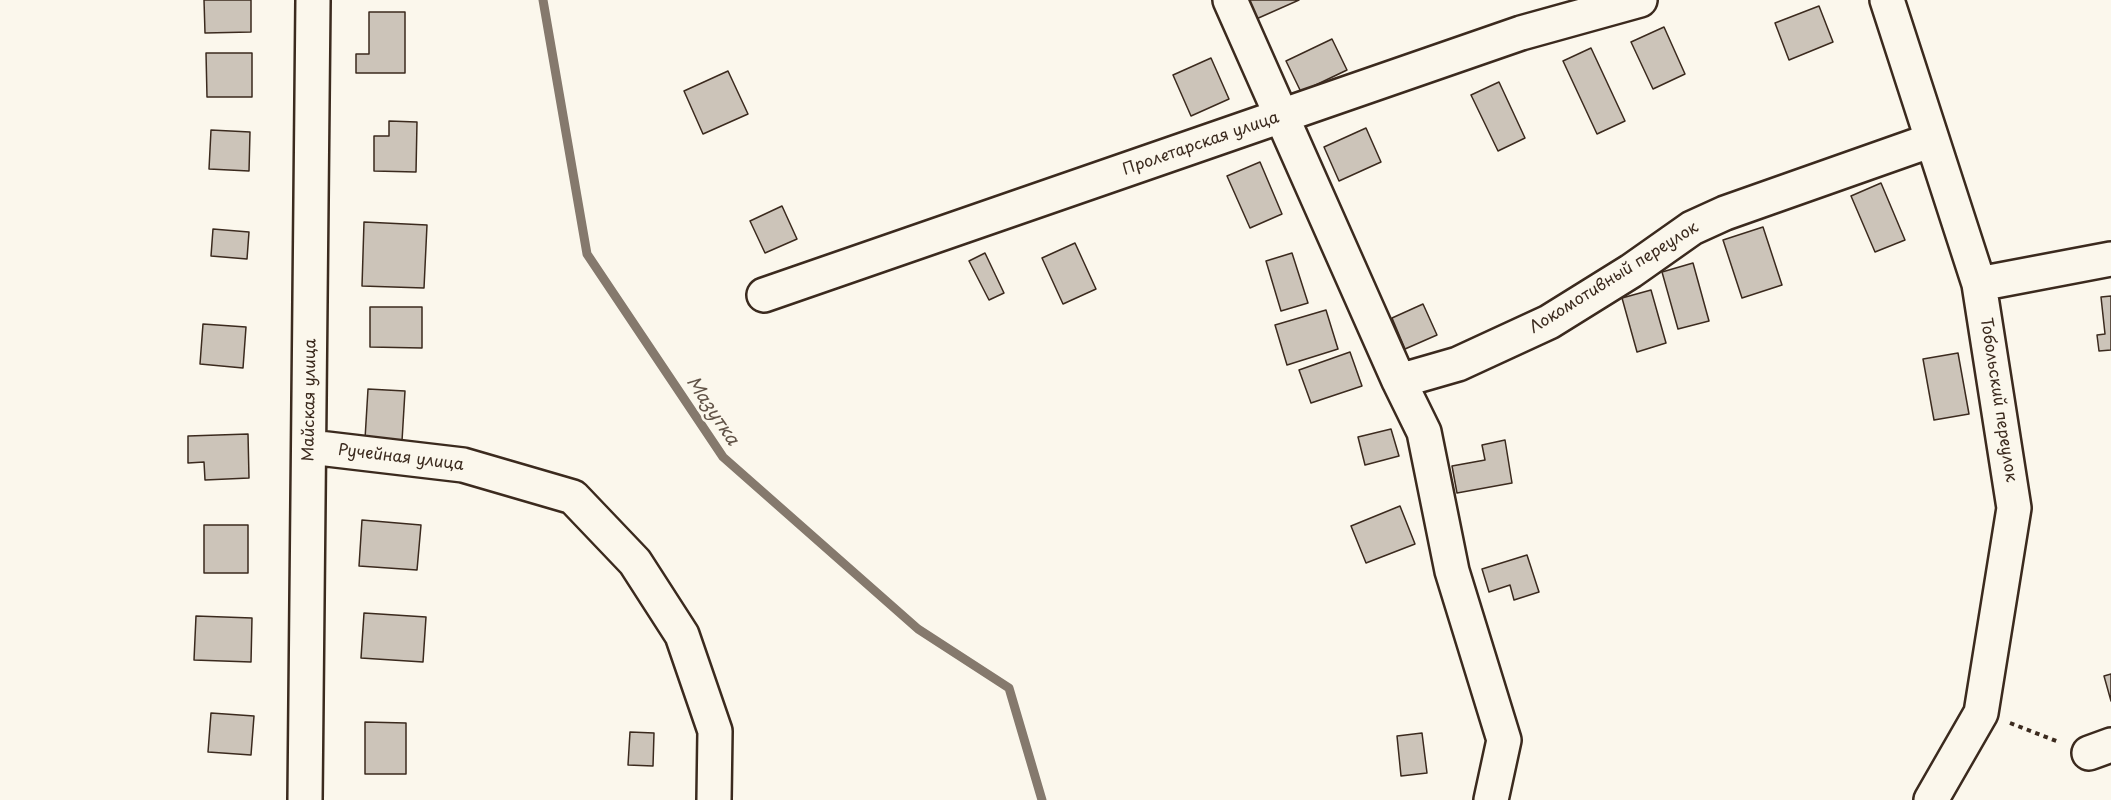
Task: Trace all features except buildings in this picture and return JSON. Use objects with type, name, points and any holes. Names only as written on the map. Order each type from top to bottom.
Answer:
[{"type":"street","name":"Майская улица","points":[[305,800],[314,0]]},
{"type":"street","points":[[1230,0],[1399,381],[1424,432],[1452,571],[1504,740],[1491,800]]},
{"type":"street","name":"Пролетарская улица","points":[[764,295],[1521,33],[1640,0]]},
{"type":"street","name":"Тобольский переулок","points":[[1887,0],[1979,284],[2014,508],[1981,712],[1931,800]]},
{"type":"street","name":"Локомотивный переулок","points":[[1399,381],[1458,364],[1550,322],[1631,271],[1692,228],[1725,213],[1932,140]]},
{"type":"street","points":[[1979,284],[2111,259]]},
{"type":"street","name":"Ручейная улица","points":[[310,447],[463,465],[573,497],[635,562],[682,635],[715,731],[714,800]]},
{"type":"path","points":[[1981,712],[2100,749]]},
{"type":"waterway","name":"Мазутка","points":[[543,0],[587,254],[723,457],[918,629],[1009,688],[1042,800]]}]
